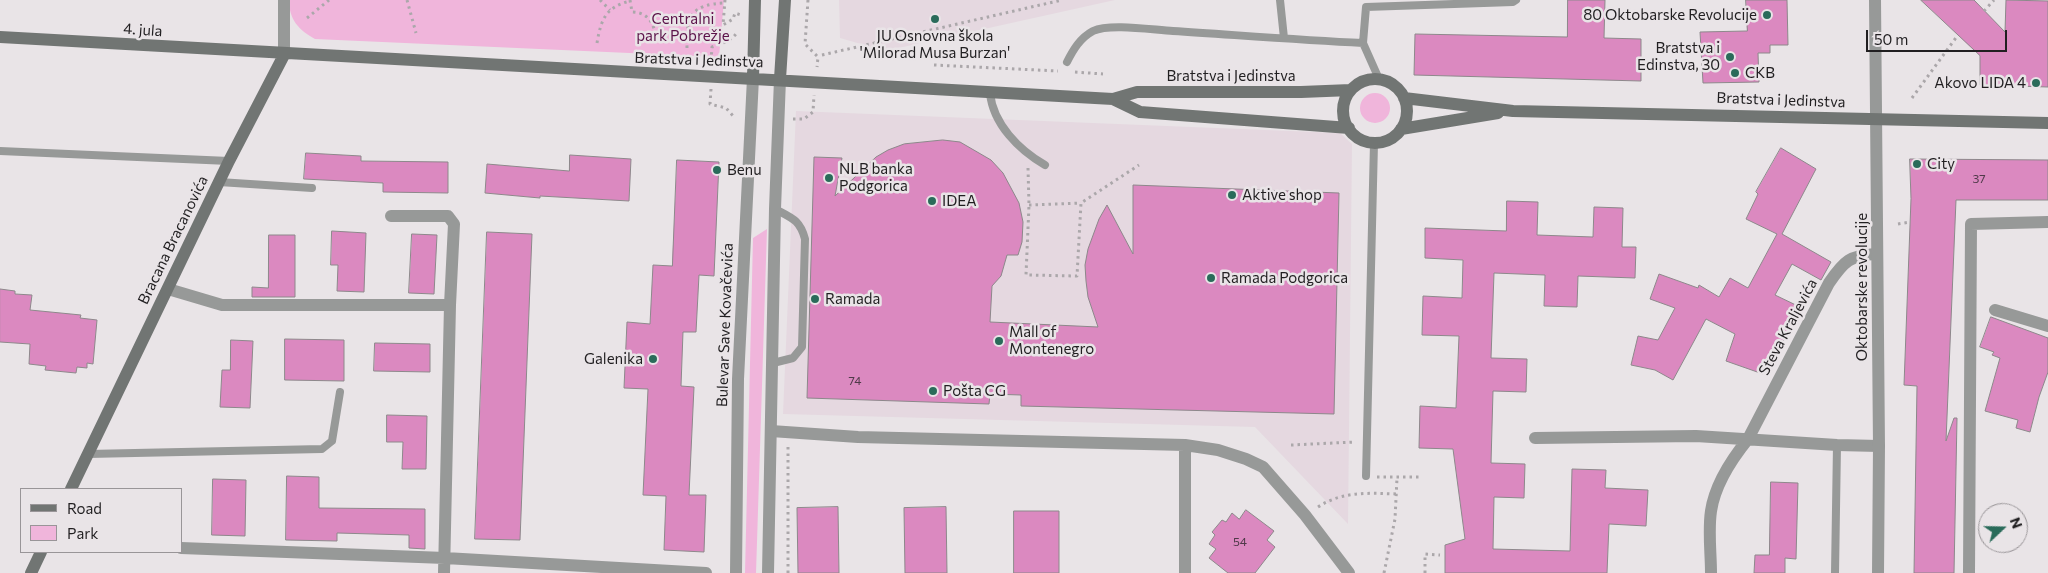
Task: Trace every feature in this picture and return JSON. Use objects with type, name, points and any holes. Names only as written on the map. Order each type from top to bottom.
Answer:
[{"type":"main road","points":[[753,78],[755,0]]},
{"type":"main road","points":[[780,79],[785,0]]},
{"type":"main road","name":"4. jula","points":[[0,37],[284,55]]},
{"type":"main road","name":"Bratstva i Jedinstva","points":[[284,55],[507,65],[692,77],[780,79],[1106,99],[1137,92],[1301,92],[1351,90]]},
{"type":"main road","name":"Bracana Bracanovića","points":[[71,488],[229,161],[284,55]]},
{"type":"main road","points":[[1379,79],[1389,82],[1398,88],[1407,108],[1406,119],[1401,129],[1389,139],[1374,143],[1355,135],[1348,128],[1344,119],[1344,108],[1346,98],[1359,83],[1379,79]]},
{"type":"main road","name":"Bratstva i Jedinstva","points":[[1404,98],[1513,111],[1810,116],[1876,120],[2048,123]]},
{"type":"main road","name":"Bratstva i Jedinstva","points":[[1106,99],[1140,112],[1348,128]]},
{"type":"main road","name":"Bratstva i Jedinstva","points":[[1401,129],[1513,111]]},
{"type":"main road","points":[[31,573],[41,553]]},
{"type":"street","name":"Bracana Bracanovića","points":[[284,0],[284,55]]},
{"type":"street","name":"Oktobarske revolucije","points":[[1875,0],[1879,446],[1878,573]]},
{"type":"street","name":"Bulevar Save Kovačevića","points":[[736,573],[738,379],[753,78]]},
{"type":"street","points":[[768,573],[775,209],[780,79]]},
{"type":"street","points":[[391,216],[448,216],[454,224],[450,305],[444,573]]},
{"type":"street","points":[[1969,573],[1971,224],[2048,222]]},
{"type":"street","name":"Steva Kraljevića","points":[[1712,573],[1711,511],[1718,485],[1732,460],[1748,439],[1829,283],[1846,261],[1854,257],[1877,254]]},
{"type":"street","points":[[168,289],[222,304],[450,305]]},
{"type":"street","points":[[1995,310],[2048,326]]},
{"type":"street","points":[[771,431],[788,434],[1185,445],[1218,450],[1263,467],[1306,514],[1349,573]]},
{"type":"street","points":[[1535,438],[1696,436],[1879,446]]},
{"type":"street","points":[[1185,445],[1185,573]]},
{"type":"street","points":[[182,548],[445,558],[706,573]]},
{"type":"lane","points":[[1280,0],[1284,38]]},
{"type":"lane","points":[[1379,79],[1364,43],[1366,7],[1513,2],[1516,0]]},
{"type":"lane","points":[[1066,62],[1083,38],[1094,31],[1106,28],[1364,43]]},
{"type":"lane","points":[[990,93],[993,112],[1000,123],[1028,155],[1045,165]]},
{"type":"lane","points":[[1366,476],[1374,143]]},
{"type":"lane","points":[[0,151],[229,161]]},
{"type":"lane","points":[[220,182],[312,188]]},
{"type":"lane","points":[[773,363],[793,358],[802,347],[805,239],[803,230],[795,219],[775,209]]},
{"type":"lane","points":[[88,454],[322,449],[332,440],[340,392]]},
{"type":"lane","points":[[1835,573],[1836,445]]},
{"type":"path","points":[[308,18],[329,0]]},
{"type":"path","points":[[407,0],[416,33]]},
{"type":"path","points":[[600,0],[610,10]]},
{"type":"path","points":[[597,43],[602,20],[610,10],[630,0],[632,12],[644,14],[650,20],[656,37],[655,45]]},
{"type":"path","points":[[808,0],[805,44],[818,57]]},
{"type":"path","points":[[822,55],[1062,0]]},
{"type":"path","points":[[1984,10],[1994,0]]},
{"type":"path","points":[[687,48],[689,20],[696,10],[712,4],[725,2],[723,25],[733,19],[735,13],[741,17],[740,8]]},
{"type":"path","points":[[712,46],[726,43],[740,29]]},
{"type":"path","points":[[1912,98],[1958,34]]},
{"type":"path","points":[[934,65],[1063,72]]},
{"type":"path","points":[[1073,72],[1103,74]]},
{"type":"path","points":[[710,104],[726,108],[734,116]]},
{"type":"path","points":[[1028,155],[1029,205],[1026,275],[1077,276],[1081,202]]},
{"type":"path","points":[[1029,205],[1081,202],[1139,165]]},
{"type":"path","points":[[1898,224],[1910,222]]},
{"type":"path","points":[[788,434],[788,573]]},
{"type":"path","points":[[1291,444],[1368,442]]},
{"type":"path","points":[[1366,476],[1420,477]]},
{"type":"path","points":[[1384,573],[1395,519],[1397,478]]},
{"type":"path","points":[[1306,514],[1326,502],[1352,493],[1397,494]]},
{"type":"path","points":[[1425,573],[1425,554],[1440,555]]},
{"type":"shaded area","name":"JU Osnovna škola 'Milorad Musa Burzan'","points":[[839,0],[1115,0],[885,51],[840,38]]},
{"type":"shaded area","name":"Ramada Podgorica","points":[[796,111],[1340,133],[1352,144],[1348,524],[1255,427],[783,414]]},
{"type":"green space","name":"Centralni park Pobrežje","points":[[289,0],[724,0],[719,57],[315,39],[296,24],[289,7]]},
{"type":"green space","points":[[1375,93],[1385,98],[1390,108],[1385,118],[1375,123],[1365,118],[1360,108],[1365,98]]},
{"type":"green space","points":[[767,229],[756,573],[745,573],[753,238]]},
{"type":"building","points":[[1568,0],[1605,0],[1604,38],[1641,39],[1641,81],[1414,75],[1415,34],[1567,37]]},
{"type":"building","name":"Bratstva i Edinstva, 30","points":[[1746,0],[1787,0],[1788,45],[1770,45],[1770,53],[1758,53],[1759,82],[1703,83],[1700,32],[1747,31]]},
{"type":"building","points":[[1921,0],[1974,0],[2005,32],[2006,0],[2048,1],[2048,87],[1980,85],[1980,56]]},
{"type":"building","name":"Ramada Podgorica","points":[[943,140],[960,142],[991,160],[1003,173],[1019,203],[1023,222],[1022,242],[1018,255],[1007,255],[1001,276],[992,286],[990,322],[1098,327],[1088,297],[1085,265],[1088,249],[1099,219],[1107,205],[1133,254],[1133,185],[1339,193],[1334,414],[1021,406],[1021,395],[990,394],[989,404],[807,398],[814,157],[842,158],[835,196],[876,157],[888,150],[904,144]]},
{"type":"building","points":[[1781,148],[1816,169],[1782,234],[1831,262],[1821,280],[1792,264],[1775,295],[1800,307],[1779,350],[1776,349],[1773,355],[1770,354],[1763,374],[1726,361],[1735,334],[1706,319],[1673,380],[1655,370],[1631,365],[1638,336],[1658,340],[1675,308],[1650,299],[1659,274],[1698,288],[1699,285],[1719,297],[1730,278],[1748,288],[1777,234],[1746,219],[1758,194],[1756,192]]},
{"type":"building","points":[[306,153],[361,156],[361,161],[448,162],[448,193],[383,192],[383,183],[304,179]]},
{"type":"building","points":[[570,155],[631,159],[629,201],[540,196],[540,198],[485,193],[487,164],[569,171]]},
{"type":"building","points":[[1910,159],[2048,160],[2048,200],[1956,200],[1946,441],[1954,418],[1957,418],[1954,573],[1914,573],[1917,386],[1904,385],[1911,199]]},
{"type":"building","name":"Galenika","points":[[677,160],[719,162],[714,276],[699,275],[696,332],[683,332],[681,386],[694,387],[689,495],[706,495],[704,552],[664,550],[666,496],[643,495],[648,389],[624,388],[627,322],[650,324],[653,265],[672,266]]},
{"type":"building","points":[[1507,201],[1538,202],[1537,235],[1593,237],[1594,207],[1623,208],[1622,247],[1636,247],[1635,278],[1578,276],[1577,307],[1544,306],[1545,275],[1494,273],[1491,358],[1527,359],[1526,392],[1493,391],[1491,463],[1525,464],[1524,498],[1494,497],[1493,549],[1570,551],[1572,469],[1606,470],[1605,488],[1648,490],[1646,526],[1609,524],[1607,573],[1445,573],[1445,545],[1465,539],[1453,449],[1419,448],[1420,406],[1456,408],[1459,336],[1422,335],[1423,296],[1462,298],[1463,260],[1425,258],[1425,228],[1506,231]]},
{"type":"building","points":[[332,231],[366,233],[364,292],[337,291],[338,265],[331,265]]},
{"type":"building","points":[[487,232],[532,234],[520,540],[475,539]]},
{"type":"building","points":[[412,234],[437,235],[434,294],[409,293]]},
{"type":"building","points":[[269,235],[295,235],[295,297],[252,297],[252,287],[268,288]]},
{"type":"building","points":[[0,289],[15,291],[15,294],[32,295],[30,310],[81,315],[80,318],[97,320],[93,364],[87,363],[87,368],[77,367],[76,373],[45,370],[46,366],[29,364],[30,344],[0,342]]},
{"type":"building","points":[[1991,317],[2048,338],[2048,372],[2030,432],[2016,428],[2018,420],[1985,411],[2000,358],[1992,355],[1994,352],[1980,347]]},
{"type":"building","points":[[285,339],[344,340],[344,381],[285,380]]},
{"type":"building","points":[[231,340],[253,341],[250,408],[220,407],[222,370],[230,370]]},
{"type":"building","points":[[375,343],[430,344],[430,372],[374,371]]},
{"type":"building","points":[[387,415],[427,416],[426,469],[402,469],[403,442],[387,442]]},
{"type":"building","points":[[287,476],[319,477],[319,508],[425,509],[425,549],[409,548],[409,535],[337,533],[337,541],[286,540]]},
{"type":"building","points":[[213,479],[246,480],[245,536],[212,535]]},
{"type":"building","points":[[1771,482],[1798,483],[1796,559],[1785,558],[1785,573],[1754,573],[1755,555],[1769,555]]},
{"type":"building","points":[[838,507],[839,573],[798,573],[797,508]]},
{"type":"building","points":[[946,507],[947,573],[905,573],[904,508]]},
{"type":"building","points":[[1246,510],[1274,531],[1267,540],[1275,547],[1255,573],[1228,573],[1209,558],[1216,549],[1209,544],[1215,535],[1212,532],[1222,520],[1226,522],[1232,513],[1239,519]]},
{"type":"building","points":[[1014,511],[1059,511],[1059,573],[1014,573]]},
{"type":"place","name":"80 Oktobarske Revolucije","points":[[1767,15]]},
{"type":"place","name":"JU Osnovna škola 'Milorad Musa Burzan'","points":[[935,19]]},
{"type":"place","name":"Bratstva i Edinstva, 30","points":[[1730,57]]},
{"type":"place","name":"CKB","points":[[1735,73]]},
{"type":"place","name":"Akovo LIDA 4","points":[[2036,83]]},
{"type":"place","name":"City","points":[[1917,164]]},
{"type":"place","name":"Benu","points":[[717,170]]},
{"type":"place","name":"NLB banka Podgorica","points":[[829,178]]},
{"type":"place","name":"Aktive shop","points":[[1232,195]]},
{"type":"place","name":"IDEA","points":[[932,201]]},
{"type":"place","name":"Ramada Podgorica","points":[[1211,278]]},
{"type":"place","name":"Ramada","points":[[815,299]]},
{"type":"place","name":"Mall of Montenegro","points":[[999,341]]},
{"type":"place","name":"Galenika","points":[[653,359]]},
{"type":"place","name":"Pošta CG","points":[[933,391]]}]
